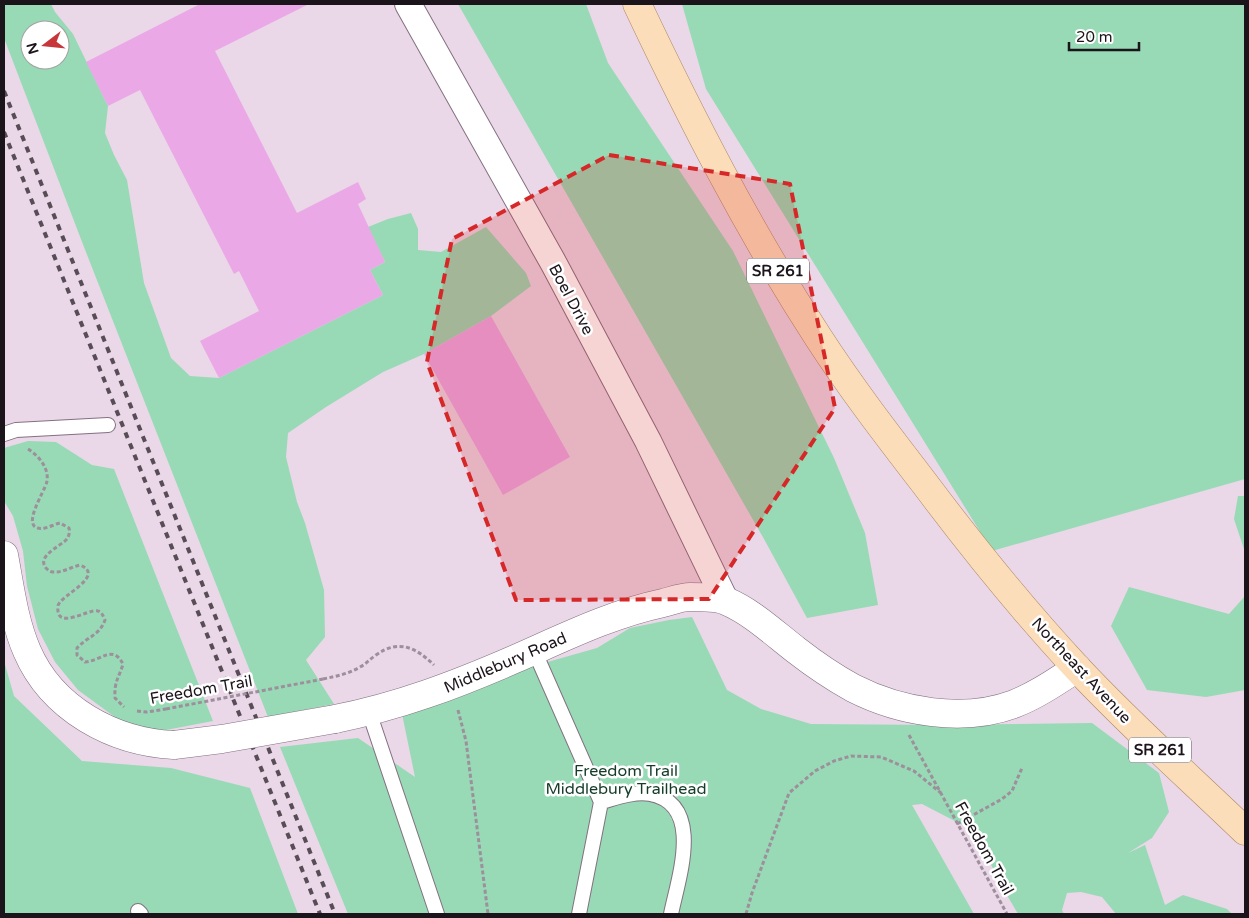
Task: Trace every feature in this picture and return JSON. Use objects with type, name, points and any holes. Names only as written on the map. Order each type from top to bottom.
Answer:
[{"type":"main road","name":"Northeast Avenue","points":[[637,4],[687,108],[744,214],[813,328],[881,427],[992,571],[1077,668],[1117,709],[1245,831]]},
{"type":"street","name":"Boel Drive","points":[[408,4],[554,264],[648,441],[725,600]]},
{"type":"street","name":"Middlebury Road","points":[[4,555],[22,638],[27,652],[52,689],[68,706],[104,729],[156,744],[222,739],[335,719],[409,701],[447,688],[600,622],[649,606],[689,597],[725,600],[751,615],[834,677],[866,694],[911,709],[946,714],[982,713],[1028,698],[1077,668]]},
{"type":"lane","points":[[4,434],[16,430],[108,425]]},
{"type":"lane","points":[[534,650],[601,802],[579,914]]},
{"type":"lane","points":[[369,712],[437,914]]},
{"type":"lane","points":[[601,802],[627,795],[650,794],[674,807],[683,825],[685,843],[671,914]]},
{"type":"path","name":"Freedom Trail","points":[[22,446],[34,452],[44,463],[48,480],[32,512],[34,525],[38,528],[44,528],[60,522],[69,528],[70,533],[66,539],[50,552],[45,559],[44,566],[47,570],[53,572],[80,565],[87,571],[88,576],[85,583],[60,600],[58,612],[62,617],[68,619],[88,611],[97,610],[102,613],[105,620],[102,628],[82,642],[77,648],[77,654],[85,662],[93,662],[105,655],[113,654],[119,656],[123,664],[116,680],[115,698],[122,706],[128,708]]},
{"type":"path","name":"Freedom Trail","points":[[134,711],[147,712],[166,709],[346,674],[390,648],[410,647],[422,654],[439,669],[457,708],[466,741],[488,914]]},
{"type":"path","name":"Freedom Trail","points":[[891,702],[1007,914]]},
{"type":"path","name":"Freedom Trail","points":[[746,914],[789,793],[815,771],[834,761],[851,756],[881,757],[914,771],[940,793]]},
{"type":"path","points":[[958,824],[1002,799],[1012,791],[1022,768]]},
{"type":"highlighted area","points":[[609,155],[790,184],[835,408],[709,599],[516,600],[427,362],[452,239]]},
{"type":"green space","points":[[4,4],[51,4],[62,20],[20,20],[20,70],[70,70],[70,30],[73,34],[108,106],[105,133],[127,180],[144,283],[171,358],[190,376],[219,378],[383,295],[370,270],[385,262],[368,227],[388,219],[411,213],[418,229],[418,250],[441,252],[486,227],[526,273],[531,286],[491,316],[424,354],[383,372],[288,433],[286,457],[297,502],[324,590],[325,637],[306,660],[334,704],[268,717],[4,38]]},
{"type":"green space","points":[[458,4],[586,4],[608,63],[733,251],[834,458],[865,533],[878,605],[807,618],[764,539]]},
{"type":"green space","points":[[682,4],[1245,4],[1245,479],[992,551],[706,89]]},
{"type":"green space","points":[[28,441],[56,442],[92,465],[114,469],[213,721],[166,730],[149,729],[119,720],[78,690],[55,662],[38,629],[27,586],[23,551],[13,516],[4,501],[4,448]]},
{"type":"green space","points":[[1238,496],[1245,496],[1245,552],[1234,519]]},
{"type":"green space","points":[[1129,587],[1229,614],[1245,596],[1245,690],[1206,697],[1147,690],[1111,626]]},
{"type":"green space","name":"Freedom Trail Middlebury Trailhead","points":[[692,617],[727,690],[761,709],[811,724],[1092,723],[1159,773],[1169,812],[1152,838],[1128,853],[1145,845],[1165,905],[1183,895],[1227,909],[1232,914],[1116,914],[1102,897],[1081,892],[1067,893],[1062,910],[1064,914],[1018,914],[992,865],[988,855],[985,834],[980,834],[922,804],[912,805],[974,914],[348,914],[280,747],[358,738],[415,777],[400,704],[597,648],[630,628]]},
{"type":"green space","points":[[4,661],[14,696],[82,761],[171,768],[250,788],[298,914],[4,914]]},
{"type":"building","points":[[200,4],[309,4],[215,51],[297,213],[358,182],[366,199],[358,204],[385,262],[370,270],[383,295],[219,378],[200,341],[259,311],[239,271],[234,274],[140,90],[108,106],[86,62]]},
{"type":"building","points":[[491,316],[570,457],[503,495],[424,354]]},
{"type":"railway","points":[[4,91],[335,914]]},
{"type":"railway","points":[[4,132],[320,914]]}]
